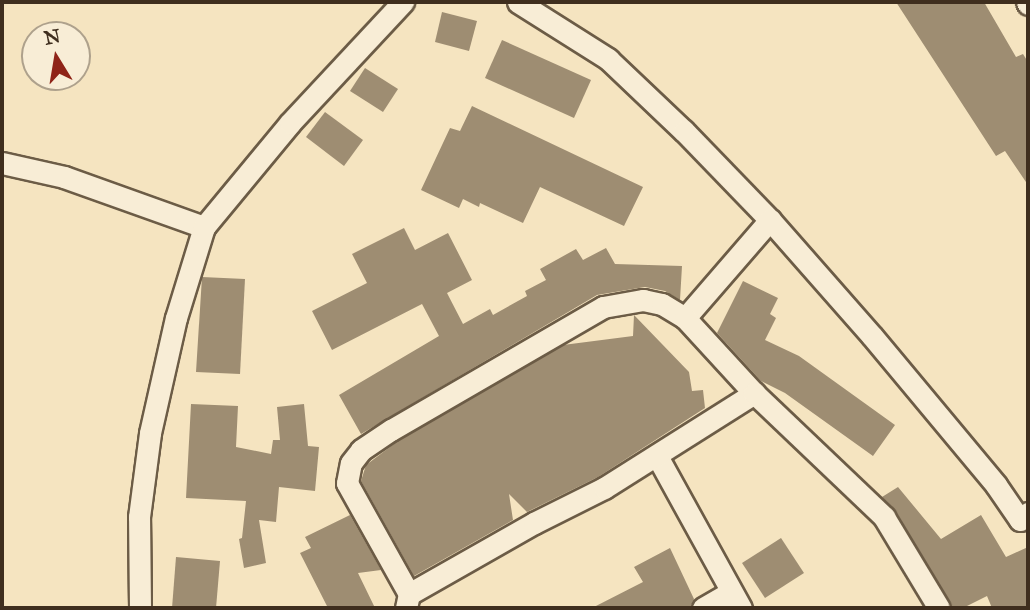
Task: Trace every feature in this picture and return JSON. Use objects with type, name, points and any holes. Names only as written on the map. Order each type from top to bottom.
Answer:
[{"type":"street","points":[[141,608],[139,517],[150,433],[176,318],[204,227],[290,123],[403,2]]},
{"type":"street","points":[[518,2],[608,59],[770,220],[996,485],[1025,524]]},
{"type":"street","points":[[2,163],[64,177],[204,227]]},
{"type":"street","points":[[685,318],[770,220]]},
{"type":"street","points":[[754,393],[657,456],[407,601],[347,483],[351,463],[361,450],[603,307],[643,300],[662,304],[685,318],[754,393],[884,517],[939,608]]},
{"type":"street","points":[[657,456],[736,600],[703,608]]},
{"type":"building","points":[[896,2],[984,2],[1016,57],[1023,54],[1028,62],[1028,185],[1005,151],[996,156]]},
{"type":"building","points":[[442,12],[477,21],[469,51],[435,42]]},
{"type":"building","points":[[502,40],[591,80],[574,118],[485,78]]},
{"type":"building","points":[[365,68],[398,89],[383,112],[350,91]]},
{"type":"building","points":[[472,106],[643,187],[624,226],[540,187],[523,223],[480,203],[479,207],[463,199],[459,208],[421,190],[450,128],[460,131]]},
{"type":"building","points":[[325,112],[363,140],[344,166],[306,137]]},
{"type":"building","points":[[404,228],[415,250],[448,233],[472,280],[447,293],[463,324],[490,309],[493,315],[527,296],[525,291],[546,280],[540,269],[576,249],[583,260],[606,248],[615,264],[682,266],[680,300],[665,291],[645,287],[597,295],[361,434],[339,395],[439,336],[422,304],[332,350],[312,311],[367,283],[352,254]]},
{"type":"building","points":[[202,277],[245,279],[240,374],[196,372]]},
{"type":"building","points":[[743,281],[778,298],[770,314],[776,318],[765,340],[799,356],[895,425],[873,456],[785,393],[761,381],[717,333]]},
{"type":"building","points":[[634,315],[689,372],[692,391],[703,390],[705,408],[598,477],[527,512],[509,494],[513,520],[414,576],[361,481],[366,465],[398,441],[563,345],[633,336]]},
{"type":"building","points":[[191,404],[238,406],[236,447],[271,454],[273,440],[280,440],[277,407],[304,404],[308,446],[319,447],[315,491],[279,487],[276,522],[259,520],[266,563],[244,568],[239,539],[242,538],[246,501],[186,498]]},
{"type":"building","points":[[898,487],[941,539],[981,515],[1006,557],[1028,547],[1028,608],[992,608],[987,596],[963,608],[952,608],[895,510],[882,497]]},
{"type":"building","points":[[350,515],[381,570],[358,573],[375,608],[328,608],[300,553],[311,548],[305,537]]},
{"type":"building","points":[[781,538],[804,573],[765,598],[742,563]]},
{"type":"building","points":[[670,548],[694,599],[690,608],[592,608],[643,582],[634,567]]},
{"type":"building","points":[[176,557],[220,561],[216,608],[172,608]]}]
